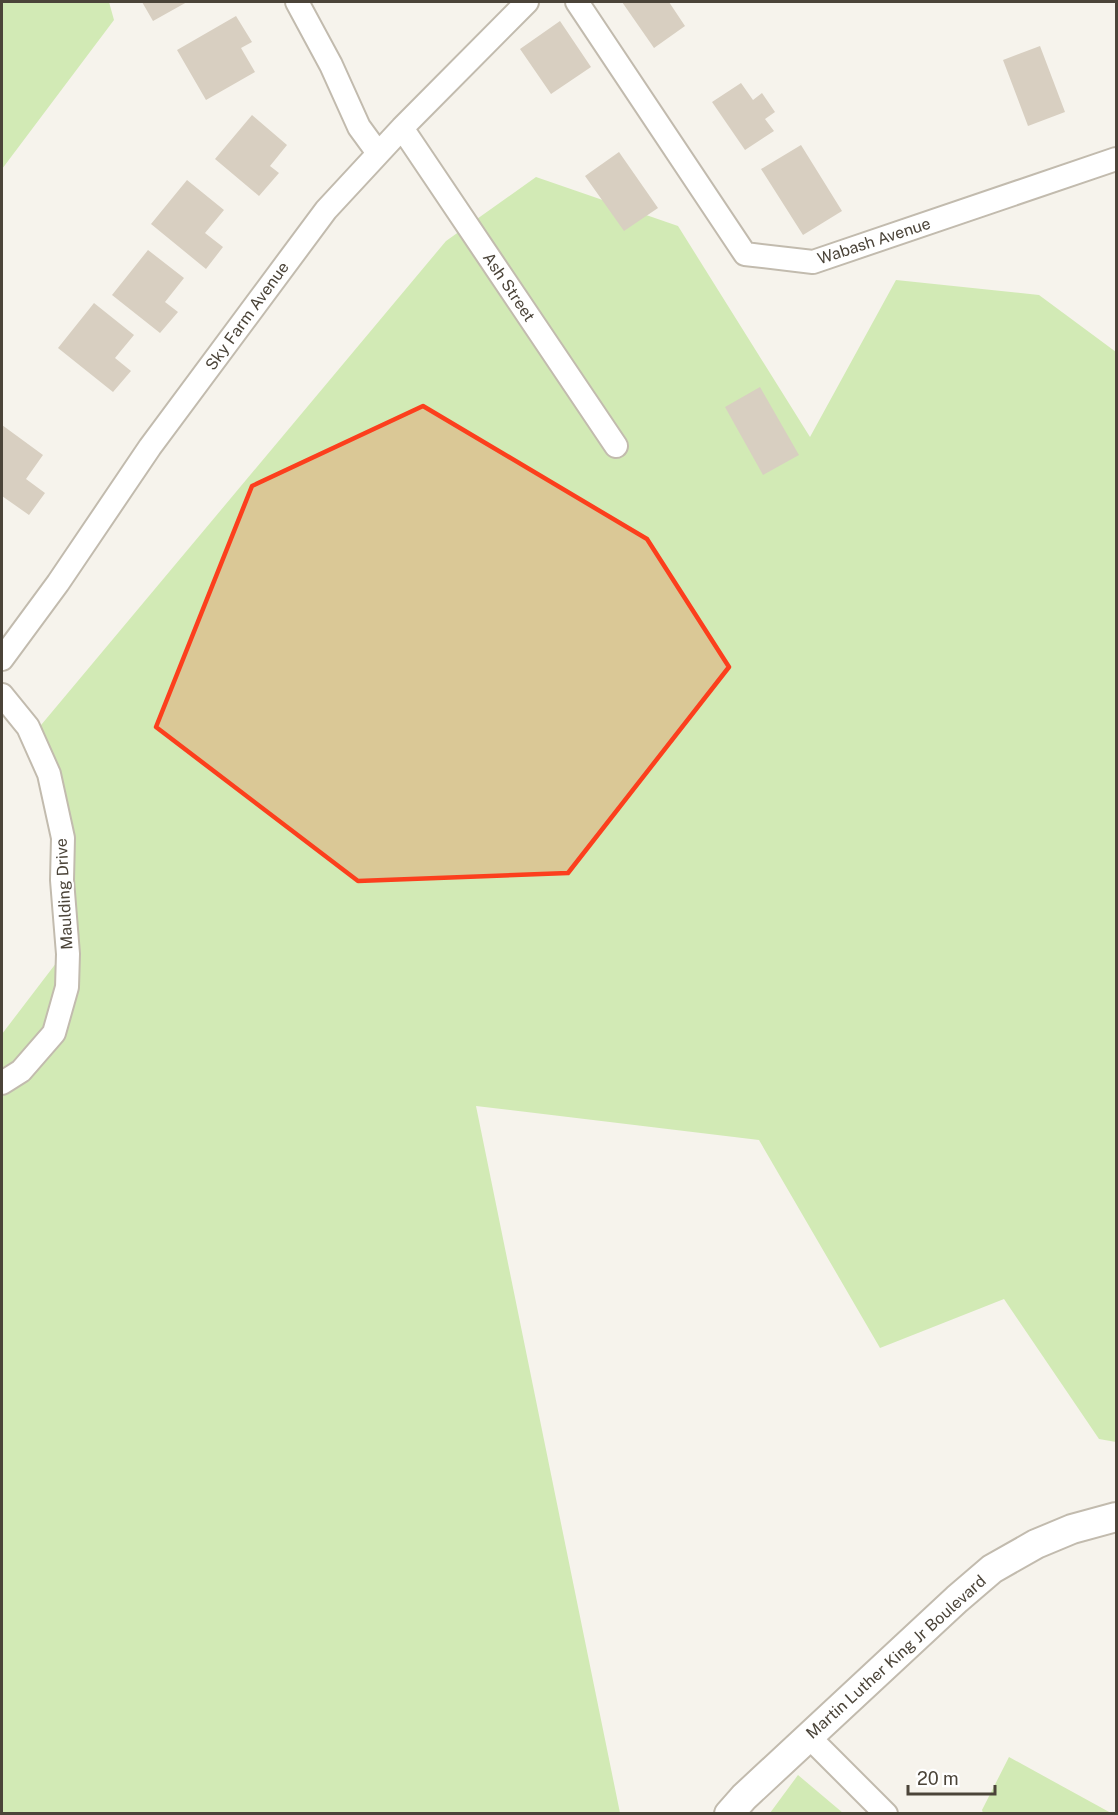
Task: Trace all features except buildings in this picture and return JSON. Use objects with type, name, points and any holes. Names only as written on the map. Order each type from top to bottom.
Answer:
[{"type":"street","points":[[297,2],[331,65],[359,127],[378,153]]},
{"type":"street","name":"Sky Farm Avenue","points":[[2,657],[58,584],[150,447],[319,219],[378,153],[527,2]]},
{"type":"street","name":"Wabash Avenue","points":[[577,2],[745,254],[813,262],[1116,159]]},
{"type":"street","name":"Ash Street","points":[[402,128],[616,446]]},
{"type":"street","name":"Maulding Drive","points":[[2,695],[28,727],[49,774],[63,838],[62,880],[68,954],[67,987],[54,1033],[21,1071],[2,1083]]},
{"type":"street","name":"Martin Luther King Jr Boulevard","points":[[729,1814],[808,1737],[992,1569],[1045,1540],[1072,1529],[1116,1517]]},
{"type":"street","points":[[808,1737],[886,1814]]},
{"type":"highlighted area","points":[[423,406],[647,539],[729,667],[568,873],[358,881],[156,727],[252,486]]},
{"type":"green space","points":[[2,2],[109,2],[114,20],[2,169]]},
{"type":"green space","points":[[536,177],[678,226],[810,437],[896,280],[1039,295],[1116,352],[1116,1442],[1099,1439],[1004,1299],[880,1348],[759,1140],[476,1106],[620,1813],[2,1813],[2,1034],[76,937],[46,785],[26,743],[446,241]]},
{"type":"green space","points":[[1009,1757],[1111,1813],[983,1813],[982,1810]]},
{"type":"green space","points":[[798,1775],[843,1813],[770,1813]]}]
